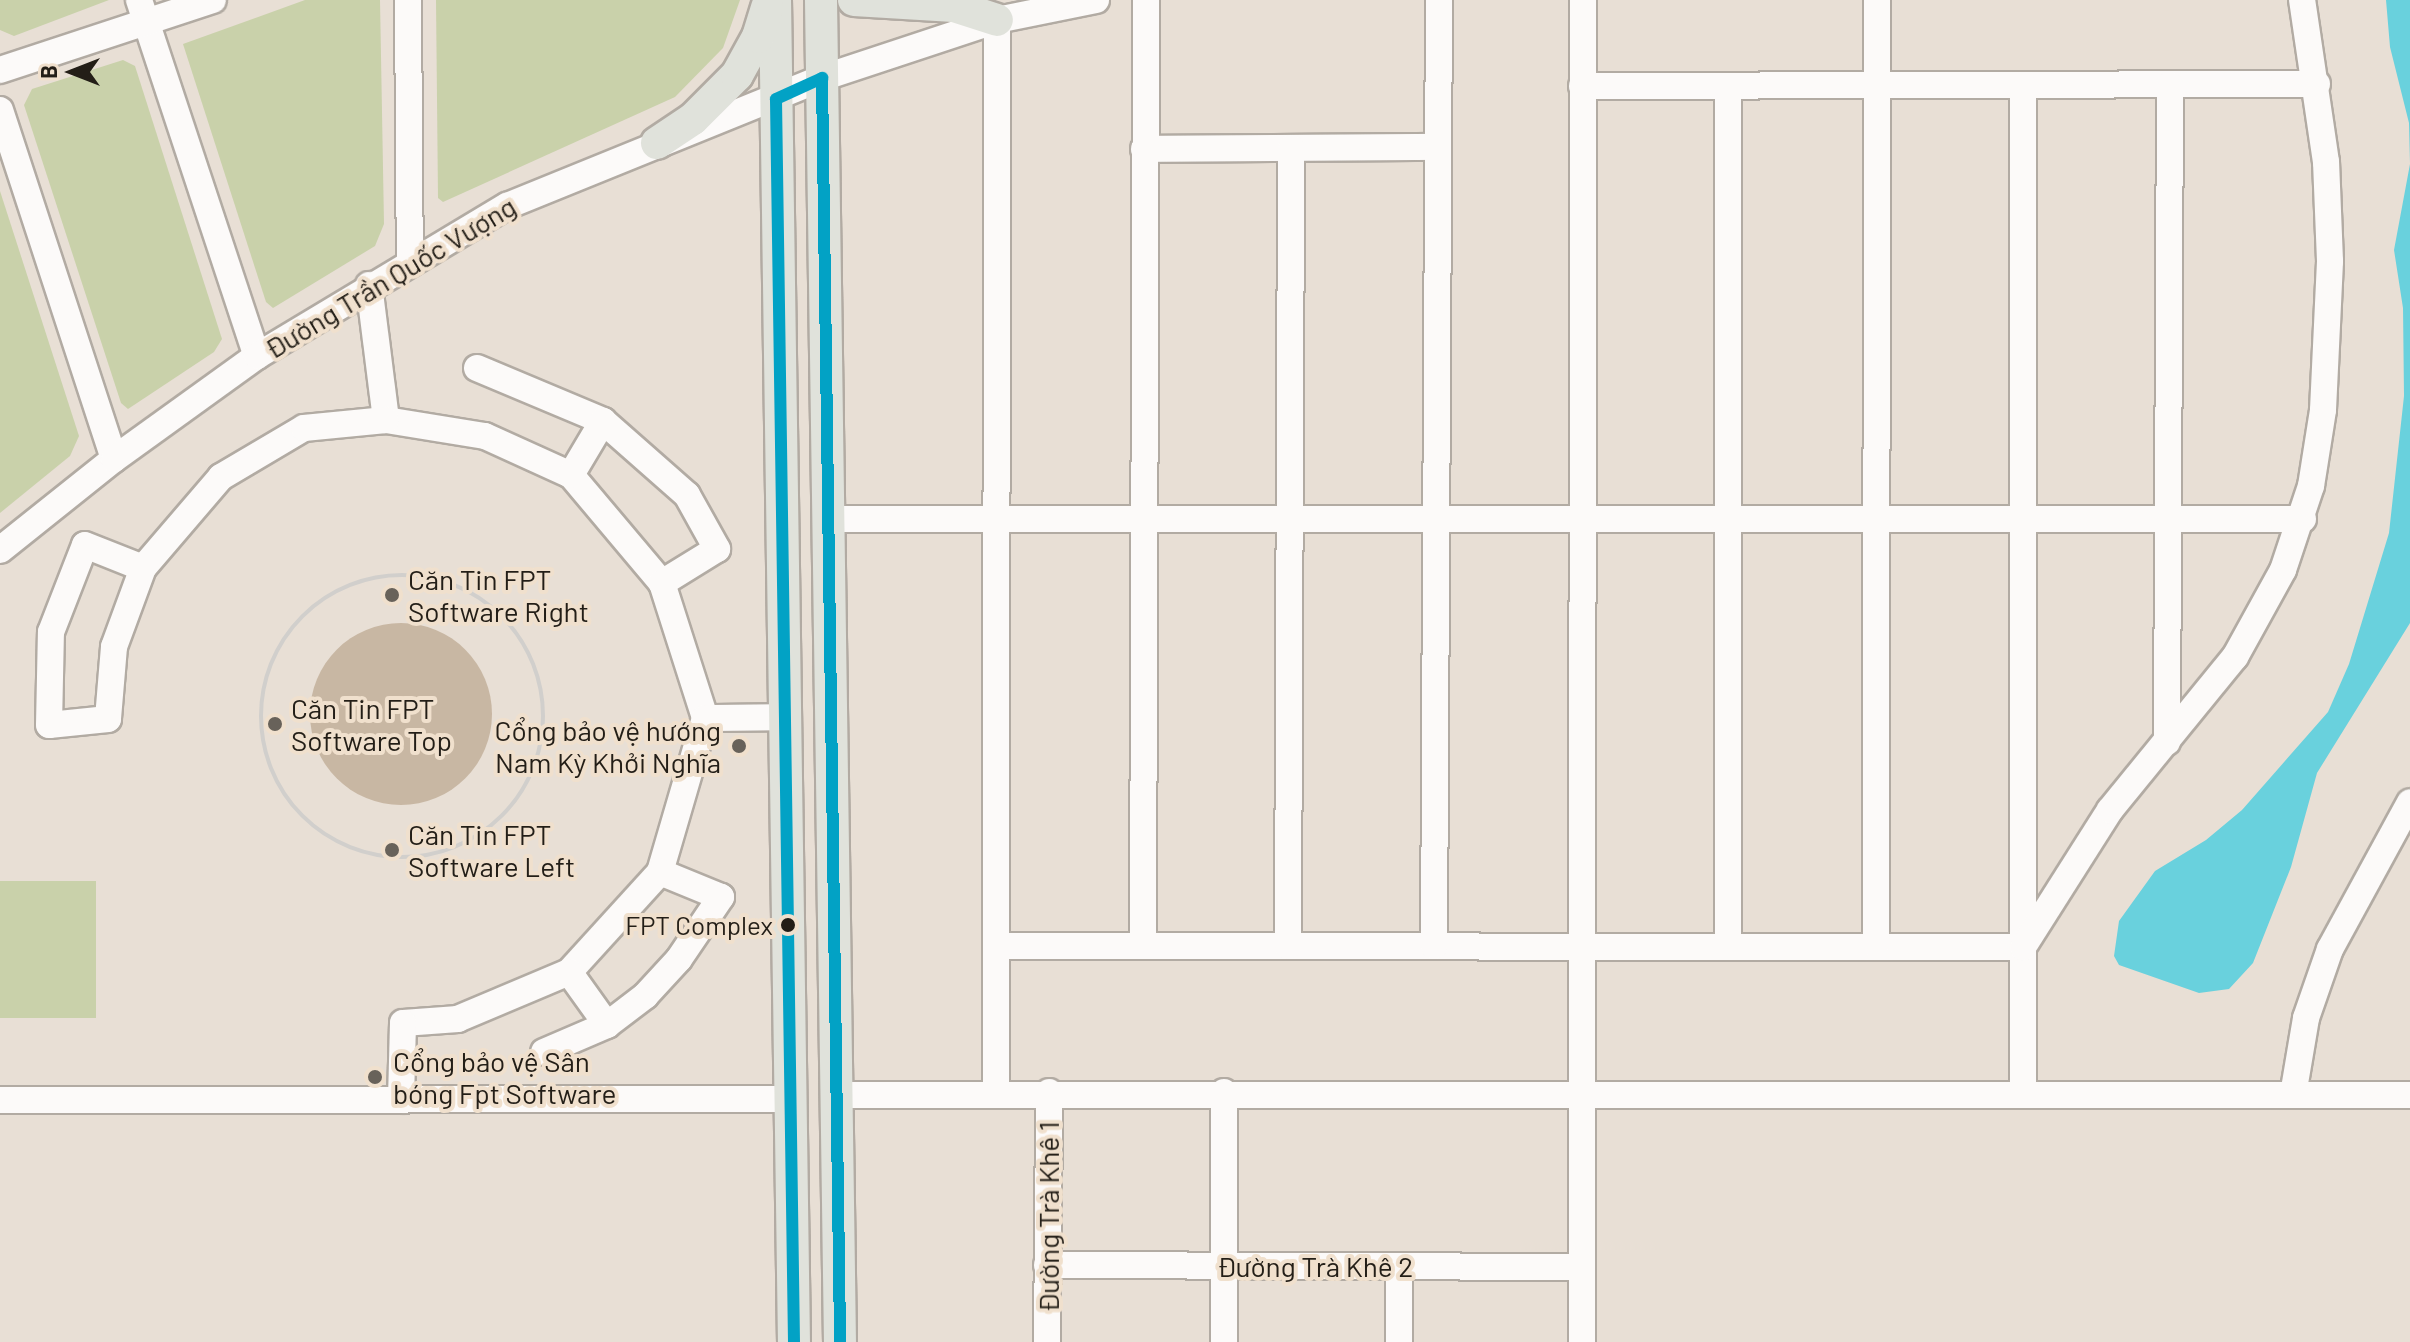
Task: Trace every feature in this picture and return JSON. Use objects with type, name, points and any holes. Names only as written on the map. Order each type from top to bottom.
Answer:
[{"type":"main road","points":[[657,143],[702,112],[737,75],[758,37],[768,0]]},
{"type":"main road","points":[[775,0],[794,1342]]},
{"type":"main road","points":[[821,0],[840,1342]]},
{"type":"main road","points":[[854,0],[954,6],[997,20]]},
{"type":"street","points":[[0,70],[143,11],[213,0]]},
{"type":"street","points":[[408,0],[410,260]]},
{"type":"street","name":"Đường Trần Quốc Vượng","points":[[0,550],[114,459],[257,356],[410,260],[543,188],[776,99],[822,78],[997,20],[1096,0]]},
{"type":"street","points":[[1143,945],[1146,0]]},
{"type":"street","points":[[1434,946],[1439,0]]},
{"type":"street","points":[[1582,1342],[1583,0]]},
{"type":"street","points":[[1876,946],[1877,0]]},
{"type":"street","points":[[2023,947],[2110,810],[2167,742],[2252,630],[2303,519],[2323,410],[2329,312],[2329,210],[2317,84],[2302,0]]},
{"type":"street","points":[[143,11],[257,356]]},
{"type":"street","points":[[996,1093],[997,20]]},
{"type":"street","points":[[1582,86],[2317,84]]},
{"type":"street","points":[[2023,85],[2023,1094]]},
{"type":"street","points":[[2167,742],[2170,85]]},
{"type":"street","points":[[1728,86],[1728,946]]},
{"type":"street","points":[[0,110],[114,459]]},
{"type":"street","points":[[1144,149],[1438,147]]},
{"type":"street","points":[[1288,946],[1291,148]]},
{"type":"street","points":[[369,285],[386,420]]},
{"type":"street","points":[[477,368],[603,421],[687,495],[717,549],[662,583]]},
{"type":"street","points":[[143,568],[85,545],[51,632],[49,725],[108,719],[114,647],[143,568],[221,477],[304,428],[386,420],[485,436],[571,475],[662,583],[705,718],[660,872],[569,972],[458,1019],[403,1023],[401,1100]]},
{"type":"street","points":[[571,475],[603,421]]},
{"type":"street","points":[[827,519],[2303,519]]},
{"type":"street","points":[[705,718],[784,717]]},
{"type":"street","points":[[2293,1095],[2306,1018],[2330,949],[2410,802]]},
{"type":"street","points":[[544,1052],[607,1025],[645,996],[679,959],[721,897],[660,872]]},
{"type":"street","points":[[996,946],[2023,947]]},
{"type":"street","points":[[569,972],[607,1025]]},
{"type":"street","points":[[835,1095],[1049,1092],[2410,1095]]},
{"type":"street","name":"Đường Trà Khê 1","points":[[1047,1342],[1049,1092]]},
{"type":"street","points":[[1224,1092],[1224,1342]]},
{"type":"street","points":[[0,1100],[790,1099]]},
{"type":"street","name":"Đường Trà Khê 2","points":[[1047,1265],[1582,1267]]},
{"type":"street","points":[[1399,1266],[1399,1342]]},
{"type":"path","points":[[410,574],[458,585],[507,620],[536,672],[543,724],[526,784],[493,824],[448,850],[396,857],[337,841],[296,809],[270,764],[262,705],[274,657],[309,609],[352,583],[410,574]]},
{"type":"green space","points":[[0,0],[109,0],[14,36],[0,30]]},
{"type":"green space","points":[[305,0],[380,0],[384,224],[375,246],[273,308],[266,302],[183,44]]},
{"type":"green space","points":[[436,0],[740,0],[723,48],[675,97],[443,202],[438,198]]},
{"type":"green space","points":[[123,60],[135,66],[222,339],[214,352],[128,409],[121,403],[24,105],[32,89]]},
{"type":"green space","points":[[0,191],[79,436],[70,456],[0,513]]},
{"type":"green space","points":[[0,881],[96,881],[96,1018],[0,1018]]},
{"type":"water","points":[[2386,0],[2410,0],[2410,164],[2409,123],[2390,47]]},
{"type":"water","points":[[2410,164],[2410,623],[2317,773],[2291,867],[2253,963],[2229,989],[2199,993],[2119,965],[2114,956],[2119,921],[2155,871],[2206,840],[2242,810],[2328,712],[2349,664],[2389,533],[2404,396],[2403,308],[2394,250]]},
{"type":"building","points":[[401,623],[436,630],[452,638],[465,650],[477,663],[485,679],[492,714],[485,749],[477,765],[465,778],[452,790],[436,798],[401,805],[366,798],[350,790],[337,778],[325,765],[317,749],[310,714],[317,679],[325,663],[337,650],[350,638],[366,630]]},
{"type":"transit line","points":[[794,1342],[776,99],[822,78],[840,1342]]},
{"type":"place","name":"Căn Tin FPT Software Right","points":[[392,595]]},
{"type":"place","name":"Căn Tin FPT Software Top","points":[[275,724]]},
{"type":"place","name":"Cổng bảo vệ hướng Nam Kỳ Khởi Nghĩa","points":[[739,746]]},
{"type":"place","name":"Căn Tin FPT Software Left","points":[[392,850]]},
{"type":"place","name":"FPT Complex","points":[[788,925]]},
{"type":"place","name":"Cổng bảo vệ Sân bóng Fpt Software","points":[[375,1077]]}]
